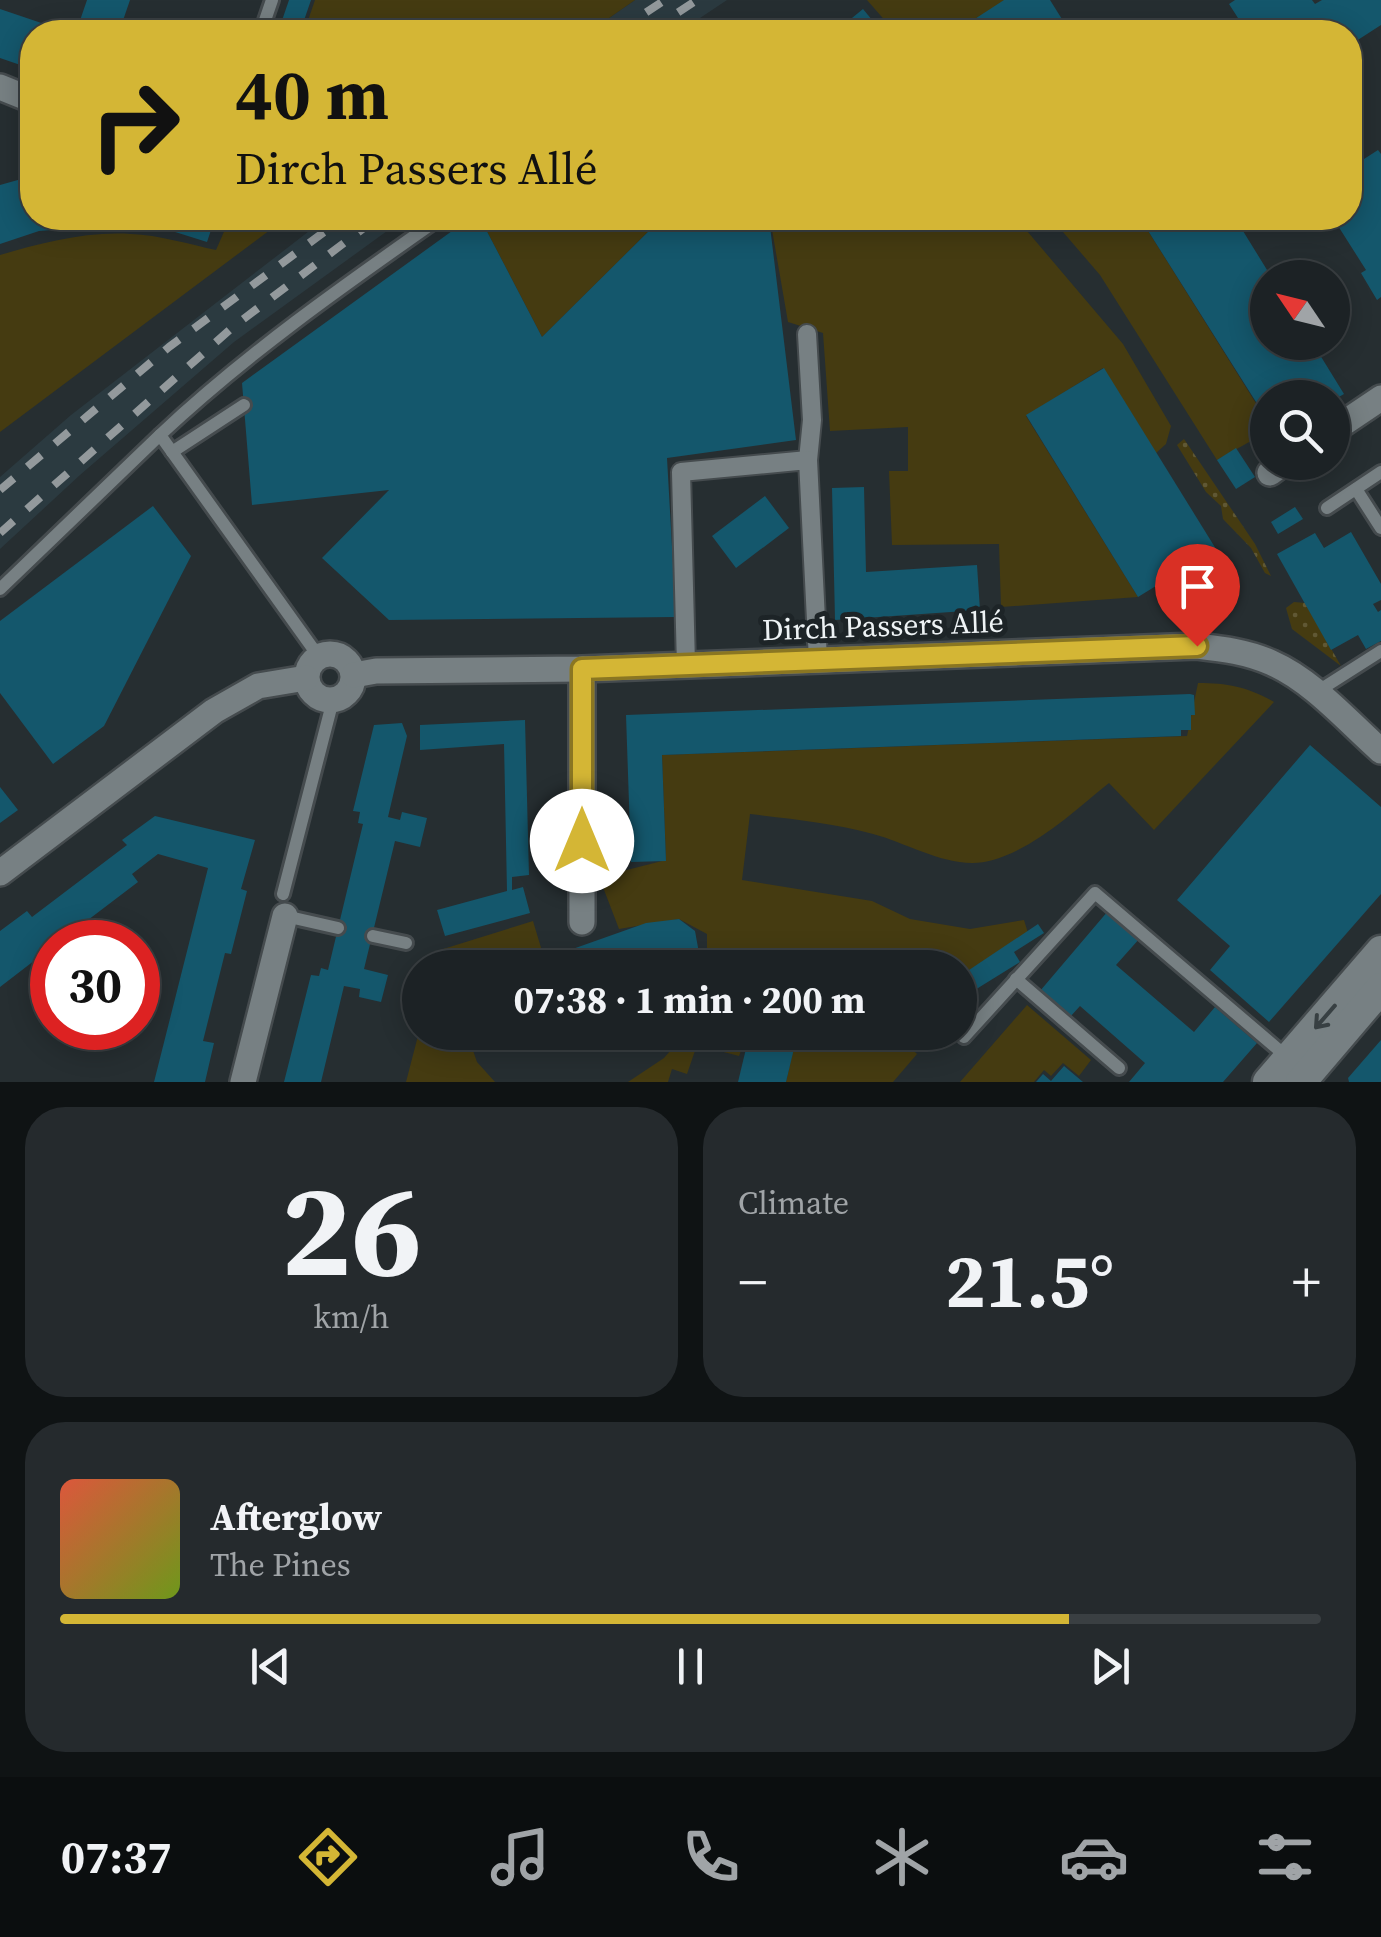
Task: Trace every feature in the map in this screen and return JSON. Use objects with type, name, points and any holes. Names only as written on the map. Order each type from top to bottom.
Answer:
[{"type":"street","points":[[807,334],[812,420],[808,460],[818,660]]},
{"type":"street","points":[[1350,419],[1381,398]]},
{"type":"street","points":[[686,665],[681,472],[808,460]]},
{"type":"street","name":"Dirch Passers Allé","points":[[354,675],[376,671],[582,669],[1197,646],[1239,651],[1275,664],[1315,692],[1381,750]]},
{"type":"street","points":[[0,874],[214,711],[258,686],[337,654],[345,659],[354,675],[348,691],[333,700],[316,696],[312,667]]},
{"type":"street","points":[[582,669],[582,922]]},
{"type":"street","points":[[243,1082],[284,905]]},
{"type":"street","points":[[1295,1070],[1381,951]]},
{"type":"street","points":[[1268,1082],[1295,1070],[1381,988]]},
{"type":"lane","points":[[0,589],[206,392],[342,286],[423,230]]},
{"type":"lane","points":[[172,452],[244,405]]},
{"type":"lane","points":[[160,435],[312,667]]},
{"type":"lane","points":[[1327,508],[1381,472]]},
{"type":"lane","points":[[1356,489],[1381,528]]},
{"type":"lane","points":[[1315,692],[1381,651]]},
{"type":"lane","points":[[333,700],[284,905],[338,928]]},
{"type":"lane","points":[[977,1022],[1016,979],[1061,939],[1095,893],[1186,979],[1295,1070]]},
{"type":"lane","points":[[372,936],[406,942]]},
{"type":"lane","points":[[1016,979],[1120,1068]]},
{"type":"shaded area","points":[[315,0],[635,0],[606,20],[308,20]]},
{"type":"shaded area","points":[[635,0],[727,0],[697,20],[606,20]]},
{"type":"shaded area","points":[[867,0],[1005,1],[973,20],[884,20]]},
{"type":"shaded area","points":[[225,230],[270,230],[0,432],[0,255],[98,234],[152,236],[216,250]]},
{"type":"shaded area","points":[[310,230],[388,230],[234,342],[0,549],[0,477],[71,415]]},
{"type":"shaded area","points":[[486,230],[650,230],[542,337]]},
{"type":"shaded area","points":[[772,230],[1026,230],[1123,344],[1171,426],[1166,444],[1156,453],[1103,368],[1026,416],[1138,597],[1001,607],[999,544],[892,545],[889,471],[908,471],[908,427],[830,431],[823,333],[788,322]]},
{"type":"shaded area","points":[[1061,230],[1148,230],[1250,394],[1250,442],[1217,460],[1100,275]]},
{"type":"shaded area","points":[[1184,439],[1255,544],[1271,576],[1223,519],[1221,506],[1206,492],[1177,445]]},
{"type":"shaded area","points":[[1294,602],[1305,603],[1341,666],[1292,629],[1286,608]]},
{"type":"shaded area","points":[[1198,683],[1237,687],[1274,702],[1154,830],[1109,783],[1040,837],[1009,854],[978,863],[947,860],[843,827],[750,814],[742,880],[872,901],[910,919],[970,929],[1024,920],[1028,933],[977,965],[977,950],[707,950],[707,934],[679,919],[619,929],[601,882],[619,872],[666,860],[662,755],[1187,736]]},
{"type":"shaded area","points":[[533,921],[542,950],[440,950]]},
{"type":"shaded area","points":[[1027,1005],[1091,1060],[1079,1076],[1063,1063],[1051,1076],[1044,1070],[1034,1082],[960,1082]]},
{"type":"shaded area","points":[[414,1050],[473,1050],[477,1062],[495,1082],[406,1082]]},
{"type":"shaded area","points":[[671,1050],[695,1050],[687,1074],[672,1069],[668,1082],[628,1082]]},
{"type":"shaded area","points":[[716,1050],[741,1050],[739,1056]]},
{"type":"shaded area","points":[[793,1050],[913,1050],[917,1054],[893,1082],[786,1082]]},
{"type":"building","points":[[87,0],[130,0],[123,20],[80,20]]},
{"type":"building","points":[[289,0],[311,0],[304,20],[282,20]]},
{"type":"building","points":[[1004,0],[1050,0],[1062,20],[973,20]]},
{"type":"building","points":[[1235,0],[1312,0],[1315,4],[1322,0],[1381,0],[1381,25],[1362,37],[1362,20],[1239,20],[1229,4]]},
{"type":"building","points":[[0,9],[33,20],[20,20],[20,65],[0,58]]},
{"type":"building","points":[[863,9],[872,20],[854,20]]},
{"type":"building","points":[[1378,150],[1381,154],[1381,297],[1377,300],[1361,273],[1366,270],[1341,230],[1362,230],[1362,160]]},
{"type":"building","points":[[20,179],[20,230],[52,230],[0,244],[0,185]]},
{"type":"building","points":[[166,230],[211,230],[207,242]]},
{"type":"building","points":[[453,230],[486,230],[542,337],[650,230],[770,230],[796,440],[667,458],[676,617],[389,620],[322,558],[389,490],[252,505],[242,383]]},
{"type":"building","points":[[1148,230],[1242,230],[1261,260],[1250,260],[1250,360],[1323,360],[1335,380],[1250,380],[1250,392]]},
{"type":"building","points":[[1104,368],[1216,549],[1138,597],[1026,415]]},
{"type":"building","points":[[1236,448],[1250,469],[1250,480],[1236,489],[1217,460]]},
{"type":"building","points":[[864,487],[866,572],[977,565],[980,610],[835,620],[832,488]]},
{"type":"building","points":[[765,496],[789,528],[736,568],[712,536]]},
{"type":"building","points":[[153,506],[191,556],[104,726],[53,764],[0,693],[0,621]]},
{"type":"building","points":[[1295,507],[1303,519],[1278,534],[1271,522]]},
{"type":"building","points":[[1351,532],[1381,584],[1381,600],[1373,604],[1378,612],[1381,610],[1381,641],[1366,649],[1358,635],[1331,650],[1277,554],[1315,533],[1324,548]]},
{"type":"building","points":[[1194,695],[1195,715],[1191,715],[1191,730],[1181,730],[1181,736],[662,755],[666,861],[631,862],[626,715]]},
{"type":"building","points":[[525,720],[529,875],[512,877],[512,890],[523,887],[530,913],[445,936],[437,910],[507,891],[504,744],[420,750],[420,725]]},
{"type":"building","points":[[402,723],[407,736],[388,817],[400,820],[402,812],[427,818],[420,847],[395,841],[364,969],[388,975],[381,1002],[359,997],[360,989],[344,986],[321,1082],[284,1082],[311,975],[319,976],[321,968],[328,970],[363,824],[358,823],[360,812],[353,811],[374,725]]},
{"type":"building","points":[[1310,745],[1381,807],[1381,894],[1269,1022],[1210,970],[1230,946],[1177,900]]},
{"type":"building","points":[[0,787],[18,810],[0,823]]},
{"type":"building","points":[[155,816],[255,840],[241,889],[247,891],[231,954],[225,953],[203,1041],[214,1043],[205,1082],[154,1082],[208,868],[158,854],[132,874],[138,882],[88,920],[30,920],[30,964],[0,987],[0,931],[27,911],[32,917],[127,845],[122,840]]},
{"type":"building","points":[[1108,911],[1140,938],[1116,965],[1194,1032],[1215,1007],[1257,1043],[1223,1082],[1129,1082],[1145,1063],[1080,1006],[1070,1017],[1040,991]]},
{"type":"building","points":[[679,919],[695,931],[698,950],[570,950],[646,923]]},
{"type":"building","points":[[1038,924],[1044,933],[1014,952],[1020,962],[977,989],[977,965]]},
{"type":"building","points":[[1381,1040],[1381,1082],[1349,1082],[1348,1078]]},
{"type":"building","points":[[746,1050],[794,1050],[786,1082],[738,1082]]},
{"type":"building","points":[[1064,1066],[1083,1082],[1036,1082],[1043,1074],[1051,1081]]},
{"type":"railway","points":[[634,20],[665,0]]},
{"type":"railway","points":[[666,20],[697,0]]},
{"type":"railway","points":[[0,490],[169,347],[327,230]]},
{"type":"railway","points":[[0,533],[233,327],[361,230]]},
{"type":"route","points":[[582,841],[582,669],[1197,646]]}]
